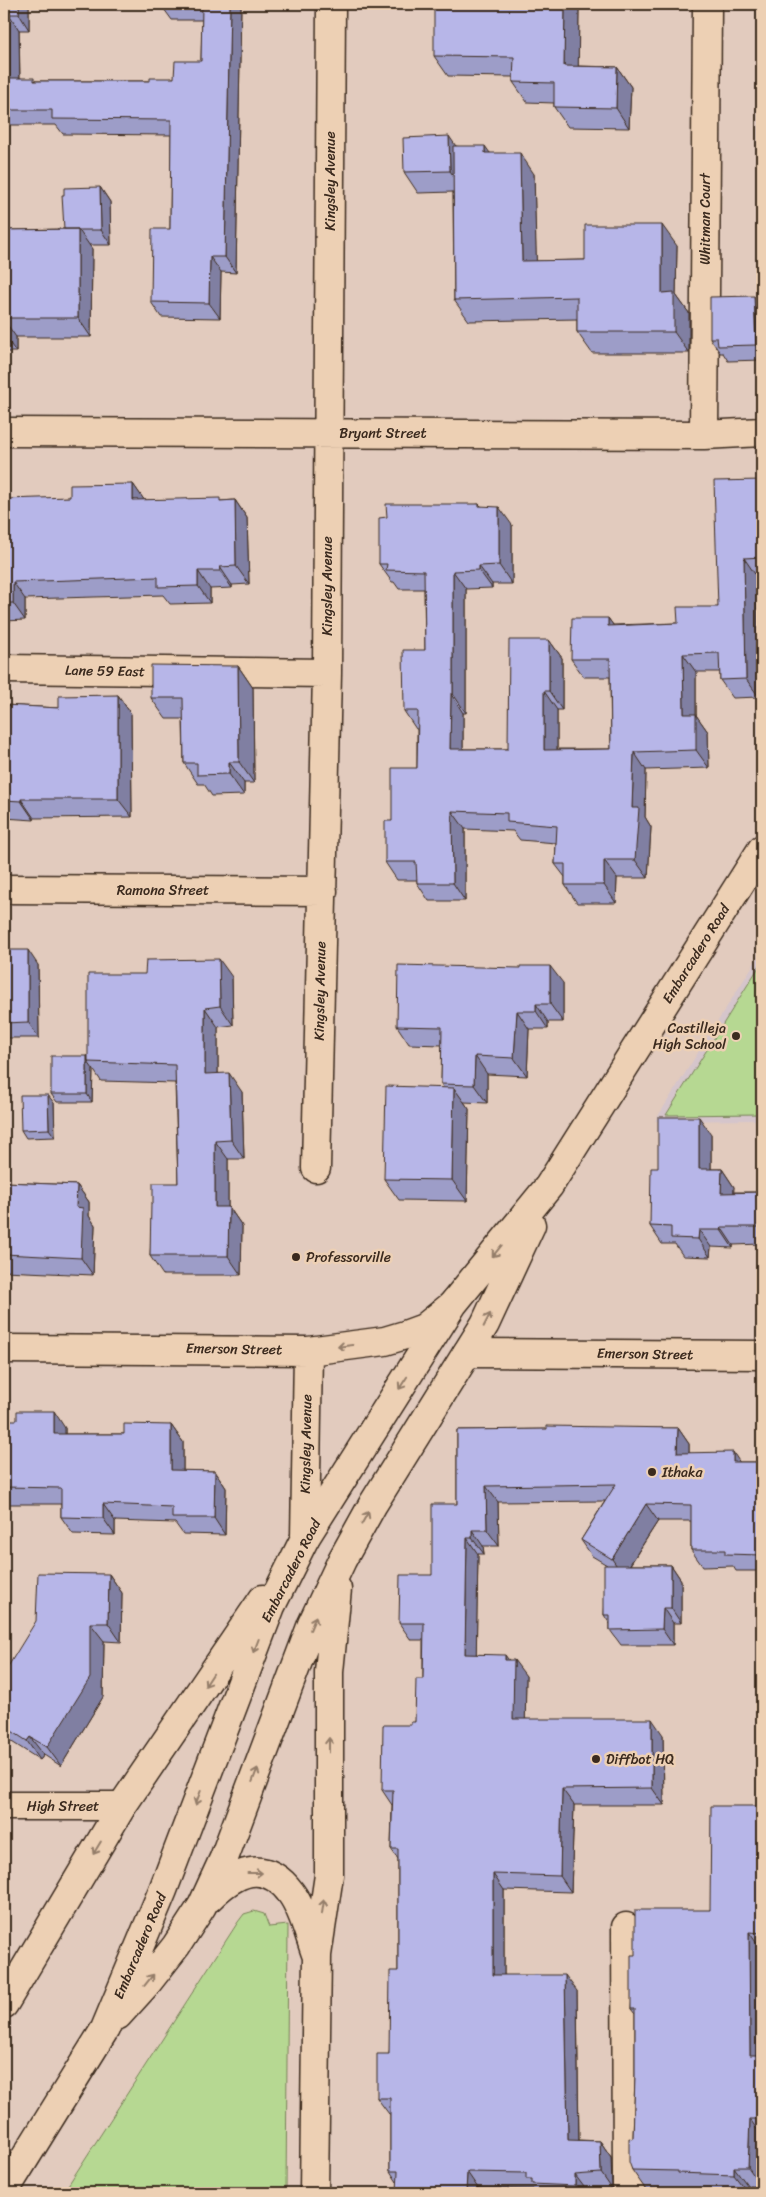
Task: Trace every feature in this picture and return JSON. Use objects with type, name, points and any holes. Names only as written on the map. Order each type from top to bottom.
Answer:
[{"type":"main road","name":"Kingsley Avenue","points":[[316,1168],[327,673],[331,4]]},
{"type":"main road","name":"Whitman Court","points":[[704,435],[707,4]]},
{"type":"main road","name":"Bryant Street","points":[[4,432],[704,435],[762,432]]},
{"type":"main road","name":"Lane 59 East","points":[[4,669],[327,673]]},
{"type":"main road","name":"Embarcadero Road","points":[[4,2192],[105,2029],[163,1890],[271,1606],[305,1538],[453,1304],[549,1186],[762,849]]},
{"type":"main road","name":"Ramona Street","points":[[4,889],[323,892]]},
{"type":"main road","name":"Embarcadero Road","points":[[105,2029],[153,1976],[176,1946],[202,1906],[224,1858],[312,1624],[342,1560],[372,1504],[485,1324],[549,1186]]},
{"type":"main road","name":"Emerson Street","points":[[4,1349],[308,1351],[385,1341],[405,1335],[424,1328],[453,1304]]},
{"type":"main road","name":"Kingsley Avenue","points":[[305,1538],[308,1351]]},
{"type":"main road","name":"Emerson Street","points":[[468,1353],[762,1355]]},
{"type":"main road","points":[[4,2004],[122,1806],[305,1538]]},
{"type":"main road","points":[[314,2193],[317,1956],[328,1875],[329,1672],[342,1560]]},
{"type":"main road","name":"High Street","points":[[4,1806],[122,1806]]},
{"type":"main road","points":[[202,1906],[225,1882],[241,1873],[261,1872],[279,1880],[292,1894],[317,1956]]},
{"type":"main road","points":[[626,1927],[627,2185],[630,2193]]},
{"type":"shaded area","name":"Castilleja High School","points":[[762,951],[762,1120],[655,1121]]},
{"type":"green space","name":"Castilleja High School","points":[[762,962],[762,1114],[666,1115]]},
{"type":"green space","points":[[254,1911],[264,1914],[269,1927],[288,1925],[286,2193],[63,2193],[238,1922],[244,1914]]},
{"type":"building","points":[[4,4],[19,4],[19,14],[9,14],[9,78],[34,78],[34,81],[150,81],[150,78],[174,78],[175,61],[201,61],[202,5],[161,4],[230,4],[225,257],[210,257],[209,303],[151,302],[152,229],[170,229],[171,120],[52,119],[52,110],[4,110]]},
{"type":"building","points":[[434,4],[565,4],[564,66],[617,67],[616,108],[554,107],[554,83],[513,82],[514,57],[434,56]]},
{"type":"building","points":[[449,136],[450,171],[404,172],[403,138]]},
{"type":"building","points":[[453,146],[485,146],[485,153],[520,153],[522,261],[585,260],[585,225],[662,225],[662,293],[674,292],[674,332],[577,332],[577,297],[454,300]]},
{"type":"building","points":[[100,187],[101,230],[64,229],[62,195],[64,195],[64,188]]},
{"type":"building","points":[[78,229],[78,318],[4,318],[4,230]]},
{"type":"building","points":[[754,296],[756,345],[718,346],[717,338],[710,338],[710,297]]},
{"type":"building","points":[[762,480],[762,557],[744,558],[746,679],[720,680],[719,653],[683,654],[684,714],[696,714],[696,750],[634,752],[632,808],[639,808],[635,860],[604,860],[604,885],[565,885],[565,864],[555,864],[557,826],[507,822],[507,813],[452,811],[453,883],[417,883],[416,862],[385,862],[385,821],[392,821],[392,768],[417,768],[418,711],[404,711],[403,650],[425,650],[424,571],[386,570],[387,564],[379,564],[379,518],[387,517],[386,504],[479,504],[479,506],[499,507],[499,565],[479,566],[479,570],[453,571],[453,694],[451,694],[450,749],[508,749],[509,640],[549,640],[549,691],[544,691],[544,750],[611,749],[610,659],[571,659],[572,618],[608,618],[608,626],[678,623],[677,607],[718,607],[714,481]]},
{"type":"building","points":[[133,484],[133,500],[220,498],[220,501],[235,500],[236,566],[220,567],[220,571],[198,571],[198,586],[158,587],[158,577],[13,582],[13,603],[4,603],[4,504],[6,504],[6,499],[70,497],[70,485]]},
{"type":"building","points":[[151,665],[238,666],[239,762],[229,762],[229,774],[197,775],[197,763],[184,763],[183,698],[151,698]]},
{"type":"building","points":[[118,695],[118,799],[4,800],[4,705],[59,708],[59,696]]},
{"type":"building","points":[[4,950],[28,950],[28,1022],[4,1023]]},
{"type":"building","points":[[219,959],[220,1006],[205,1008],[205,1074],[229,1073],[231,1140],[215,1141],[215,1207],[229,1207],[228,1256],[150,1256],[153,1183],[178,1183],[175,1065],[88,1062],[88,974],[145,974],[146,960]]},
{"type":"building","points":[[398,965],[520,968],[520,966],[550,966],[550,1004],[536,1004],[536,1011],[517,1011],[514,1058],[475,1056],[474,1085],[441,1084],[442,1027],[397,1026]]},
{"type":"building","points":[[51,1056],[87,1056],[87,1094],[51,1094]]},
{"type":"building","points":[[386,1086],[454,1088],[452,1180],[384,1179]]},
{"type":"building","points":[[20,1095],[48,1095],[49,1129],[21,1130]]},
{"type":"building","points":[[658,1117],[699,1117],[699,1169],[722,1169],[721,1193],[762,1192],[762,1227],[721,1227],[721,1230],[699,1230],[698,1239],[671,1238],[671,1227],[650,1226],[651,1168],[658,1168]]},
{"type":"building","points":[[4,1182],[77,1185],[76,1207],[83,1208],[81,1258],[4,1254]]},
{"type":"building","points":[[17,1411],[54,1411],[54,1434],[124,1434],[124,1424],[171,1425],[171,1470],[215,1471],[214,1518],[172,1518],[172,1507],[103,1504],[103,1518],[61,1517],[61,1488],[4,1487],[4,1420],[17,1420]]},
{"type":"building","points":[[547,1426],[678,1428],[677,1453],[733,1452],[733,1462],[762,1462],[762,1555],[725,1554],[725,1550],[691,1550],[691,1505],[646,1504],[612,1559],[581,1540],[616,1484],[486,1486],[487,1530],[472,1530],[472,1538],[467,1538],[465,1654],[505,1655],[505,1660],[514,1660],[513,1719],[652,1719],[652,1788],[562,1789],[560,1876],[493,1874],[493,1975],[565,1975],[568,2140],[600,2141],[601,2173],[575,2175],[575,2186],[532,2184],[532,2179],[526,2179],[526,2173],[467,2172],[466,2193],[397,2193],[398,2171],[390,2171],[390,2098],[377,2098],[377,2054],[389,2054],[390,1971],[398,1971],[398,1849],[391,1849],[393,1790],[382,1790],[383,1725],[411,1725],[411,1722],[415,1722],[416,1679],[423,1679],[424,1623],[399,1623],[400,1575],[432,1575],[432,1504],[457,1504],[457,1430],[547,1429]]},
{"type":"building","points":[[604,1565],[671,1565],[671,1608],[663,1608],[662,1629],[610,1630],[610,1615],[604,1615]]},
{"type":"building","points":[[38,1573],[109,1574],[108,1623],[90,1623],[90,1678],[47,1747],[30,1737],[27,1741],[4,1726],[4,1673],[36,1621]]},
{"type":"building","points":[[711,1806],[758,1806],[757,1851],[762,1851],[762,1933],[749,1932],[750,2055],[762,2055],[762,2119],[750,2119],[748,2167],[734,2167],[734,2175],[632,2170],[629,2162],[629,2138],[633,2139],[635,2009],[631,2009],[631,1955],[635,1955],[635,1910],[710,1910]]},
{"type":"place","name":"Castilleja High School","points":[[736,1036]]},
{"type":"place","name":"Professorville","points":[[296,1257]]},
{"type":"place","name":"Ithaka","points":[[652,1472]]},
{"type":"place","name":"Diffbot HQ","points":[[596,1759]]}]
